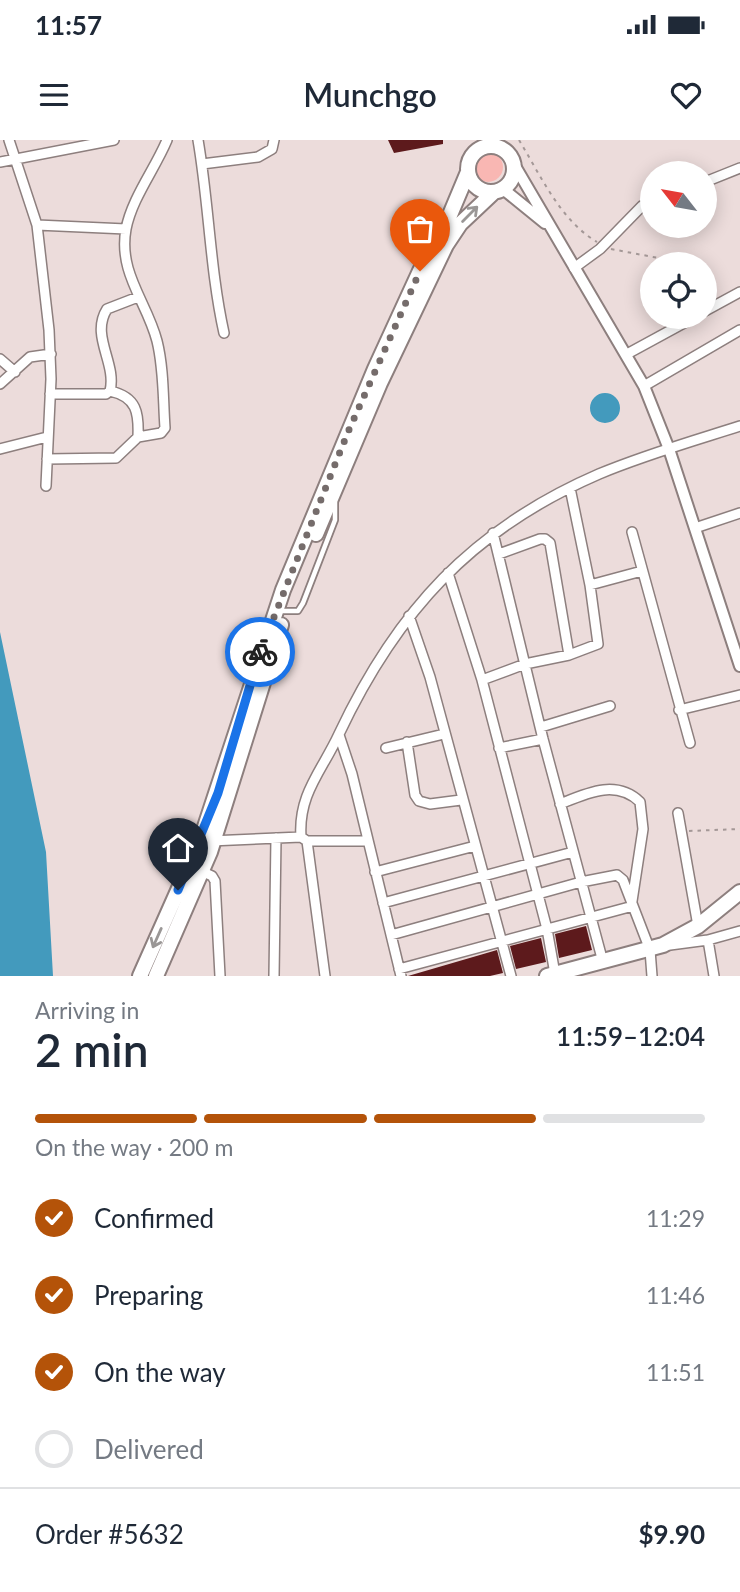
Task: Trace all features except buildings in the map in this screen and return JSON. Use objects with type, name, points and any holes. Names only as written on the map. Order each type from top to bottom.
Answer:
[{"type":"main road","points":[[156,976],[201,871],[207,840],[281,611],[402,308],[450,215],[468,172],[471,156],[468,140]]},
{"type":"main road","points":[[281,611],[332,496],[344,454],[446,245],[460,224],[512,179],[508,153],[502,147],[484,146],[471,156]]},
{"type":"main road","points":[[468,172],[477,188],[499,191]]},
{"type":"main road","points":[[140,976],[207,840]]},
{"type":"main road","points":[[720,906],[740,878]]},
{"type":"main road","points":[[551,975],[656,948],[698,926],[740,892]]},
{"type":"street","points":[[9,140],[33,206],[37,225],[51,354],[46,486]]},
{"type":"street","points":[[0,162],[72,144],[114,140]]},
{"type":"street","points":[[47,459],[116,458],[138,437],[161,433],[165,428],[159,345],[126,266],[126,229],[167,140]]},
{"type":"street","points":[[198,140],[214,280],[223,333]]},
{"type":"street","points":[[202,164],[258,157],[272,149],[274,140]]},
{"type":"street","points":[[508,153],[644,386],[669,449],[740,666]]},
{"type":"street","points":[[718,177],[740,169]]},
{"type":"street","points":[[499,191],[523,203],[552,230]]},
{"type":"street","points":[[574,268],[603,246],[640,208]]},
{"type":"street","points":[[37,225],[126,229]]},
{"type":"street","points":[[717,304],[740,292]]},
{"type":"street","points":[[110,391],[111,370],[102,343],[102,320],[107,309],[138,297]]},
{"type":"street","points":[[627,354],[673,329]]},
{"type":"street","points":[[644,386],[740,330]]},
{"type":"street","points":[[0,384],[30,357],[51,354]]},
{"type":"street","points":[[0,359],[15,372]]},
{"type":"street","points":[[50,394],[106,394],[110,391],[124,394],[138,411],[138,437]]},
{"type":"street","points":[[325,976],[300,819],[304,800],[339,735],[349,710],[409,616],[448,573],[493,533],[570,488],[669,449],[740,426]]},
{"type":"street","points":[[0,449],[47,437]]},
{"type":"street","points":[[482,680],[525,664],[569,655],[598,644],[590,585],[570,488]]},
{"type":"street","points":[[695,528],[740,513]]},
{"type":"street","points":[[632,532],[690,743]]},
{"type":"street","points":[[493,533],[543,739],[603,962]]},
{"type":"street","points":[[499,554],[540,539],[550,543],[569,655]]},
{"type":"street","points":[[590,585],[642,570]]},
{"type":"street","points":[[448,573],[482,680],[547,929],[551,975]]},
{"type":"street","points":[[409,616],[422,651],[511,976]]},
{"type":"street","points":[[679,709],[740,695]]},
{"type":"street","points":[[541,727],[610,706]]},
{"type":"street","points":[[386,748],[444,734]]},
{"type":"street","points":[[339,735],[352,774],[400,973],[632,904]]},
{"type":"street","points":[[499,748],[543,739]]},
{"type":"street","points":[[407,742],[415,795],[419,801],[430,804],[461,800]]},
{"type":"street","points":[[560,804],[593,790],[604,789],[628,794],[640,802],[643,829],[632,904]]},
{"type":"street","points":[[678,813],[698,926]]},
{"type":"street","points":[[207,840],[276,838],[368,841]]},
{"type":"street","points":[[274,976],[276,838]]},
{"type":"street","points":[[376,872],[475,846]]},
{"type":"street","points":[[383,903],[573,852]]},
{"type":"street","points":[[201,871],[209,873],[215,881],[220,976]]},
{"type":"street","points":[[391,935],[581,882],[617,875],[623,880],[632,904],[656,948],[652,976]]},
{"type":"street","points":[[656,948],[708,940],[740,931]]},
{"type":"street","points":[[708,940],[715,976]]},
{"type":"path","points":[[519,140],[560,208],[587,236],[603,246],[640,255]]},
{"type":"path","points":[[681,831],[740,829]]},
{"type":"shaded area","points":[[488,152],[499,156],[503,167],[499,178],[488,182],[477,178],[473,167],[477,156]]},
{"type":"water","points":[[605,393],[611,394],[619,402],[619,414],[611,422],[605,423],[599,422],[591,414],[590,408],[591,402],[599,394]]},
{"type":"water","points":[[0,632],[46,852],[53,976],[0,976]]},
{"type":"way so far","points":[[260,652],[348,432],[420,271]]},
{"type":"route","points":[[178,890],[218,793],[260,652]]}]
